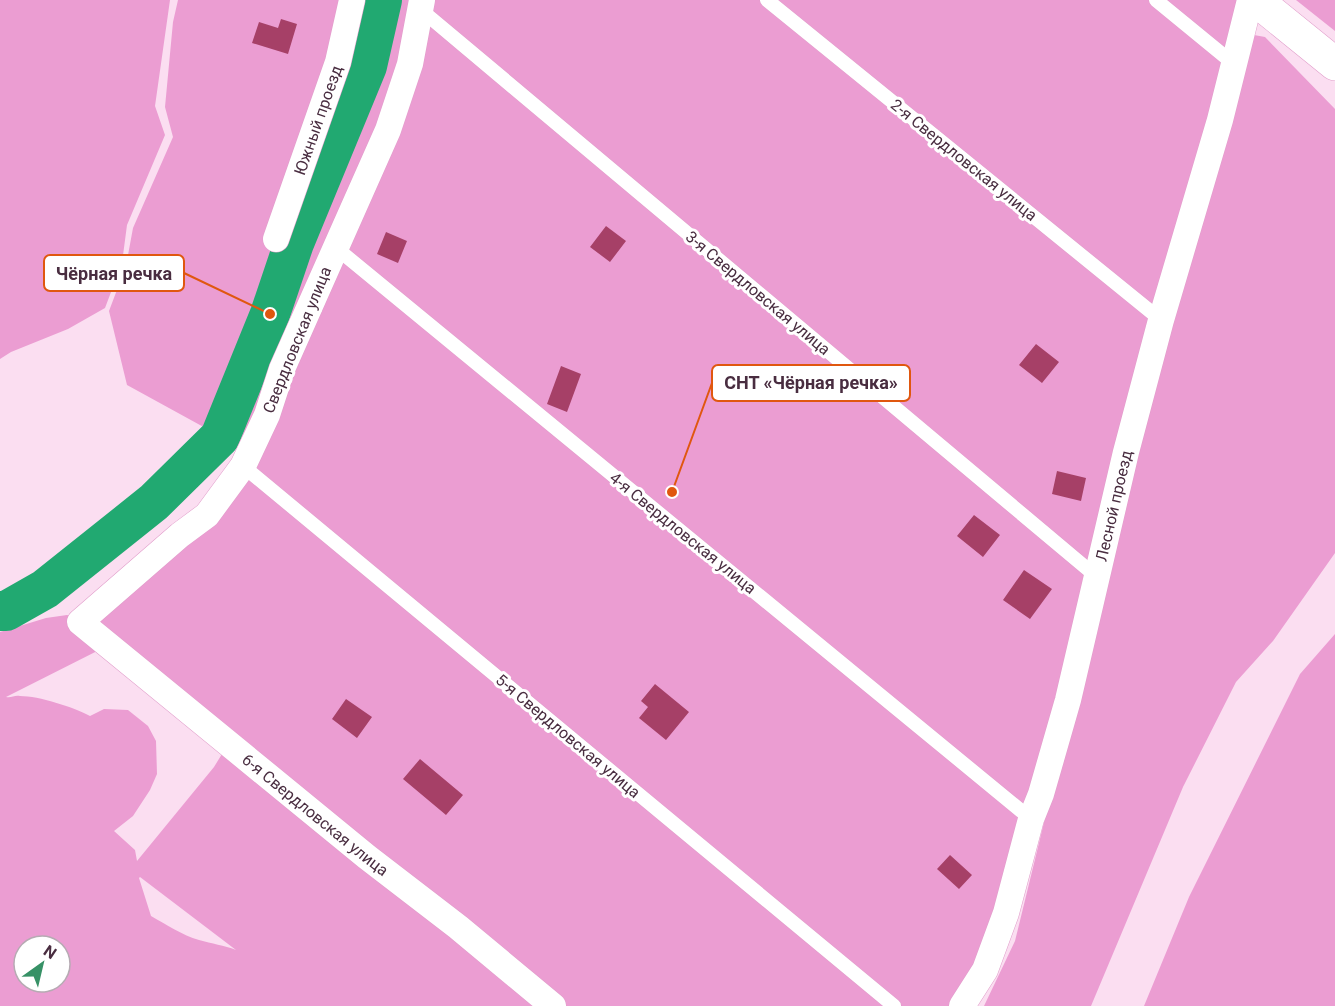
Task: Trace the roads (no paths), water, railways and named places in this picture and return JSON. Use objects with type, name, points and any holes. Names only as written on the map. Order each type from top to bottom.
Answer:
[{"type":"street","name":"Южный проезд","points":[[276,239],[338,62],[352,0]]},
{"type":"street","name":"Лесной проезд","points":[[962,1006],[985,970],[1006,913],[1031,819],[1041,794],[1068,700],[1161,320],[1220,120],[1250,0]]},
{"type":"street","points":[[1256,0],[1335,64]]},
{"type":"street","name":"Свердловская улица","points":[[81,622],[180,535],[207,515],[243,466],[267,415],[282,369],[388,130],[410,64],[421,4]]},
{"type":"street","name":"6-я Свердловская улица","points":[[81,622],[367,858],[458,927],[553,1006]]},
{"type":"lane","name":"2-я Свердловская улица","points":[[767,0],[1161,320]]},
{"type":"lane","points":[[1156,0],[1234,64]]},
{"type":"lane","name":"3-я Свердловская улица","points":[[421,4],[1097,577]]},
{"type":"lane","name":"4-я Свердловская улица","points":[[335,247],[1031,819]]},
{"type":"lane","name":"5-я Свердловская улица","points":[[243,466],[894,1006]]},
{"type":"waterway","points":[[0,611],[6,611],[45,589],[154,502],[220,437],[270,314],[294,243],[367,66],[382,0]]},
{"type":"place","name":"Чёрная речка","points":[[270,314]]},
{"type":"place","name":"СНТ «Чёрная речка»","points":[[672,492]]}]
